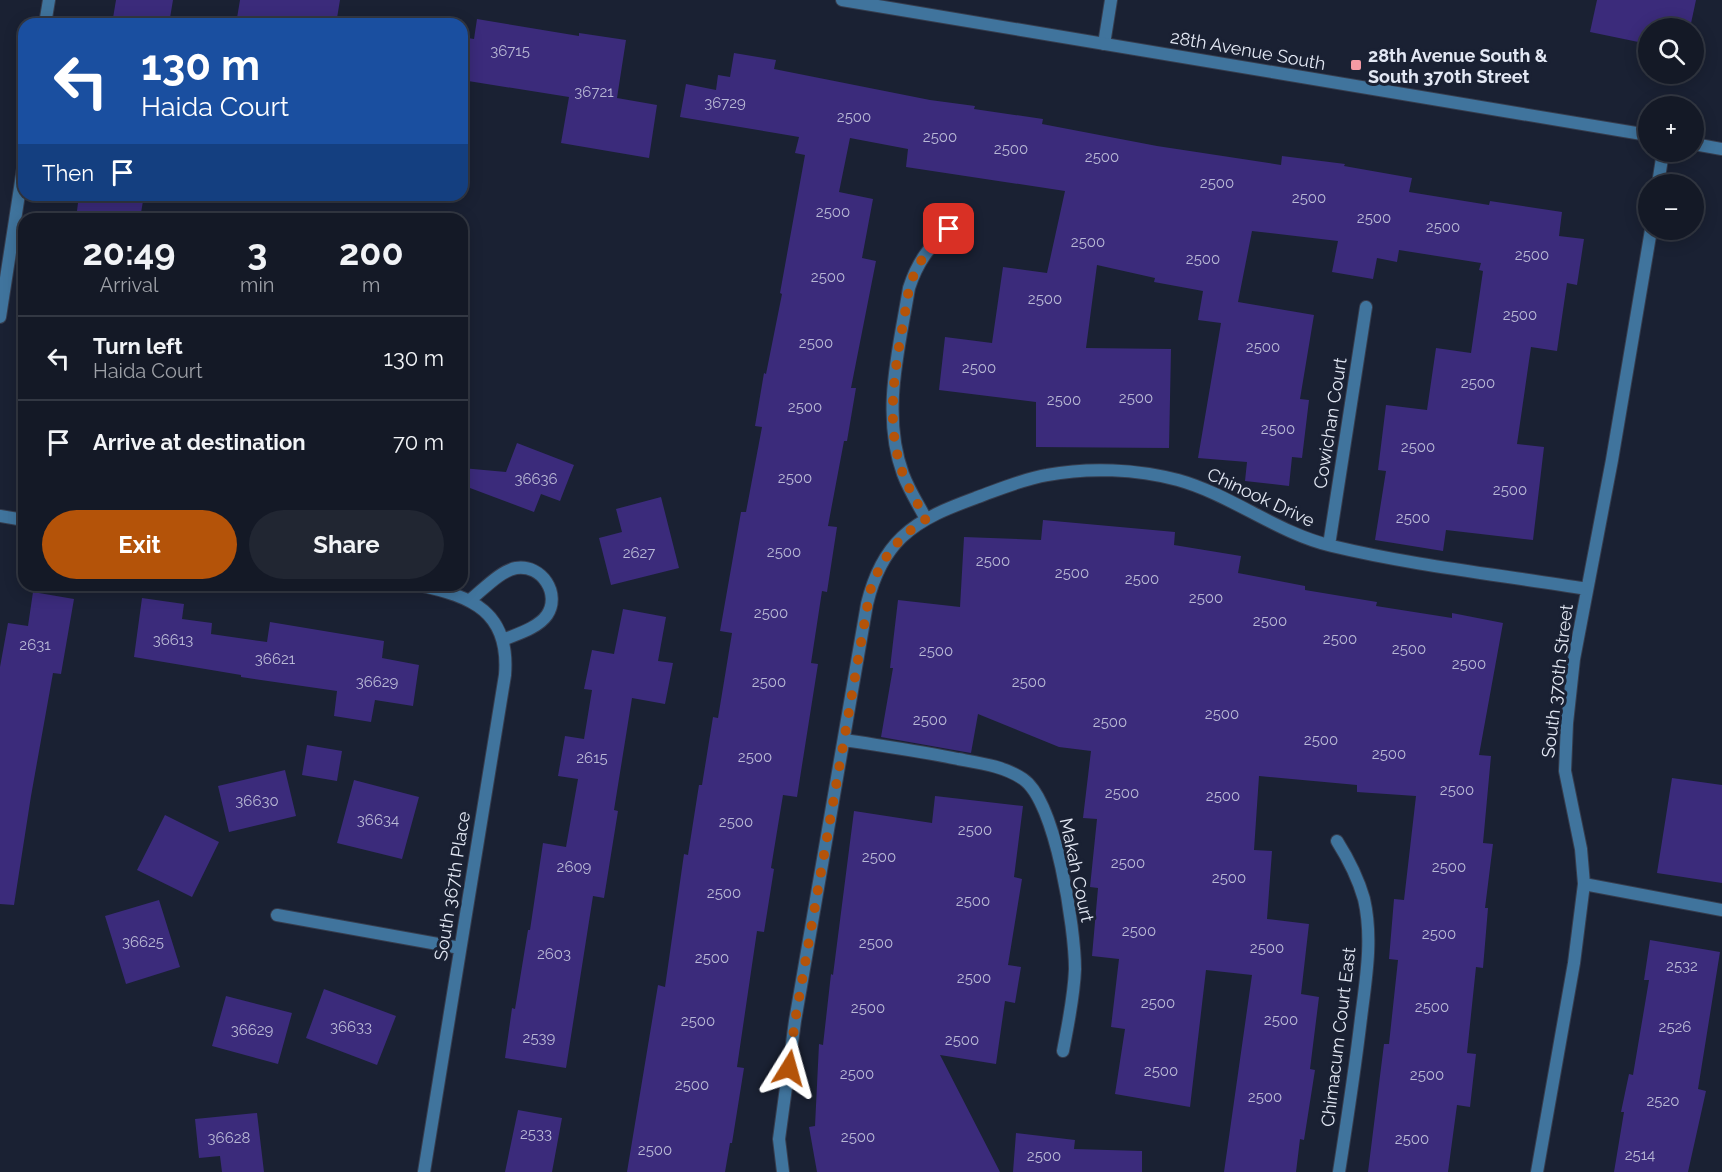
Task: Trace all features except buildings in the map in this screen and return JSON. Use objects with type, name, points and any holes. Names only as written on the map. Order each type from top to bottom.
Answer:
[{"type":"street","points":[[46,18],[49,0]]},
{"type":"street","name":"28th Avenue South","points":[[843,0],[1638,133]]},
{"type":"street","points":[[1104,44],[1111,0]]},
{"type":"street","points":[[1704,146],[1722,149]]},
{"type":"street","points":[[0,317],[18,201]]},
{"type":"street","points":[[926,519],[912,493],[897,453],[894,428],[894,385],[909,288],[914,273],[927,250],[949,229]]},
{"type":"street","name":"South 370th Street","points":[[1537,1172],[1574,963],[1584,884],[1581,849],[1565,771],[1574,658],[1612,460],[1649,240]]},
{"type":"street","name":"Cowichan Court","points":[[1329,545],[1366,307]]},
{"type":"street","name":"Chinook Drive","points":[[783,1172],[779,1139],[795,1021],[861,631],[874,578],[886,555],[926,519],[964,502],[1047,475],[1127,471],[1198,487],[1288,531],[1329,545],[1385,557],[1587,589]]},
{"type":"street","points":[[0,516],[18,519]]},
{"type":"street","points":[[447,591],[471,600],[506,573],[517,568],[529,569],[539,574],[548,582],[552,593],[547,616],[538,624],[503,640]]},
{"type":"street","name":"South 367th Place","points":[[424,1172],[505,675],[503,640],[494,621],[485,610],[471,600]]},
{"type":"street","name":"Makah Court","points":[[844,740],[946,756],[997,767],[1024,779],[1036,792],[1052,828],[1073,937],[1074,986],[1063,1051]]},
{"type":"street","name":"Chimacum Court East","points":[[1337,841],[1349,859],[1364,901],[1369,954],[1355,1069],[1339,1172]]},
{"type":"street","points":[[1584,884],[1722,910]]},
{"type":"street","points":[[277,915],[460,948]]},
{"type":"place","name":"28th Avenue South & South 370th Street","points":[[1356,65]]},
{"type":"route","points":[[789,1068],[861,631],[870,591],[886,555],[903,537],[926,519],[903,474],[897,453],[893,408],[894,385],[909,288],[914,273],[927,250],[949,229]]}]
